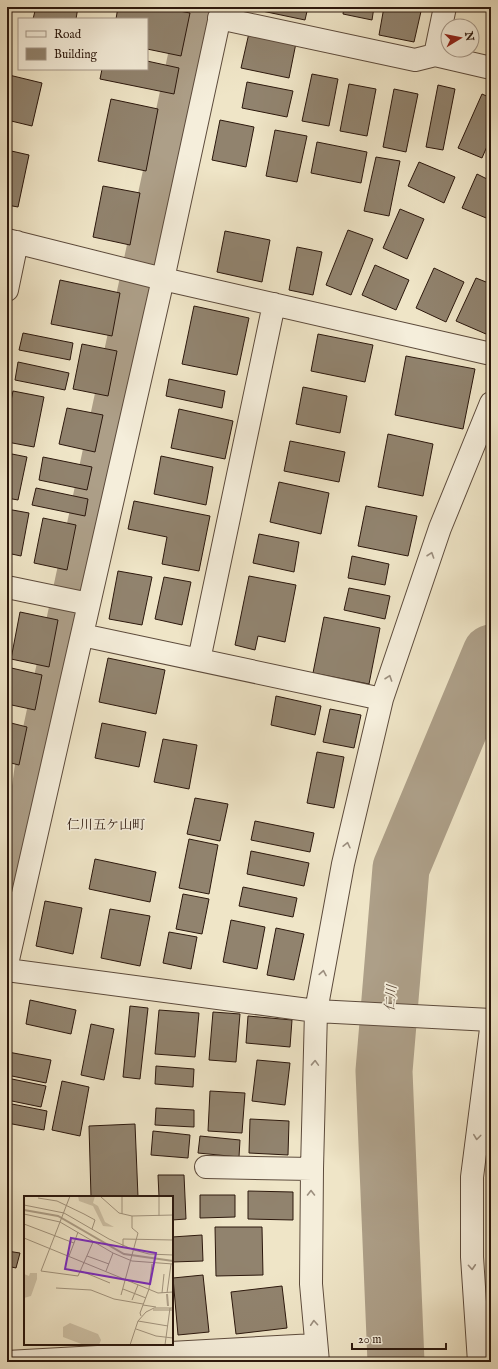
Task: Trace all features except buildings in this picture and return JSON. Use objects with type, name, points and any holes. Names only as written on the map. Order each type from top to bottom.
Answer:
[{"type":"street","points":[[435,55],[445,7]]},
{"type":"street","points":[[7,964],[163,279],[221,13],[415,60],[435,55],[491,68]]},
{"type":"street","points":[[7,290],[12,241],[163,279],[491,354]]},
{"type":"street","points":[[198,660],[274,304]]},
{"type":"street","points":[[7,1362],[317,1354],[311,1284],[316,1011],[343,864],[382,699],[440,528],[491,402]]},
{"type":"street","points":[[7,587],[89,604]]},
{"type":"street","points":[[82,635],[382,699]]},
{"type":"street","points":[[7,970],[316,1011],[491,1020]]},
{"type":"street","points":[[479,1362],[472,1257],[472,1177],[491,1029]]},
{"type":"street","points":[[206,1167],[312,1169]]},
{"type":"waterway","points":[[7,906],[21,841],[31,769],[195,7]]},
{"type":"waterway","name":"仁川","points":[[396,1362],[384,1071],[401,868],[491,653]]},
{"type":"district","name":"仁川五ケ山町","points":[[106,824]]}]
